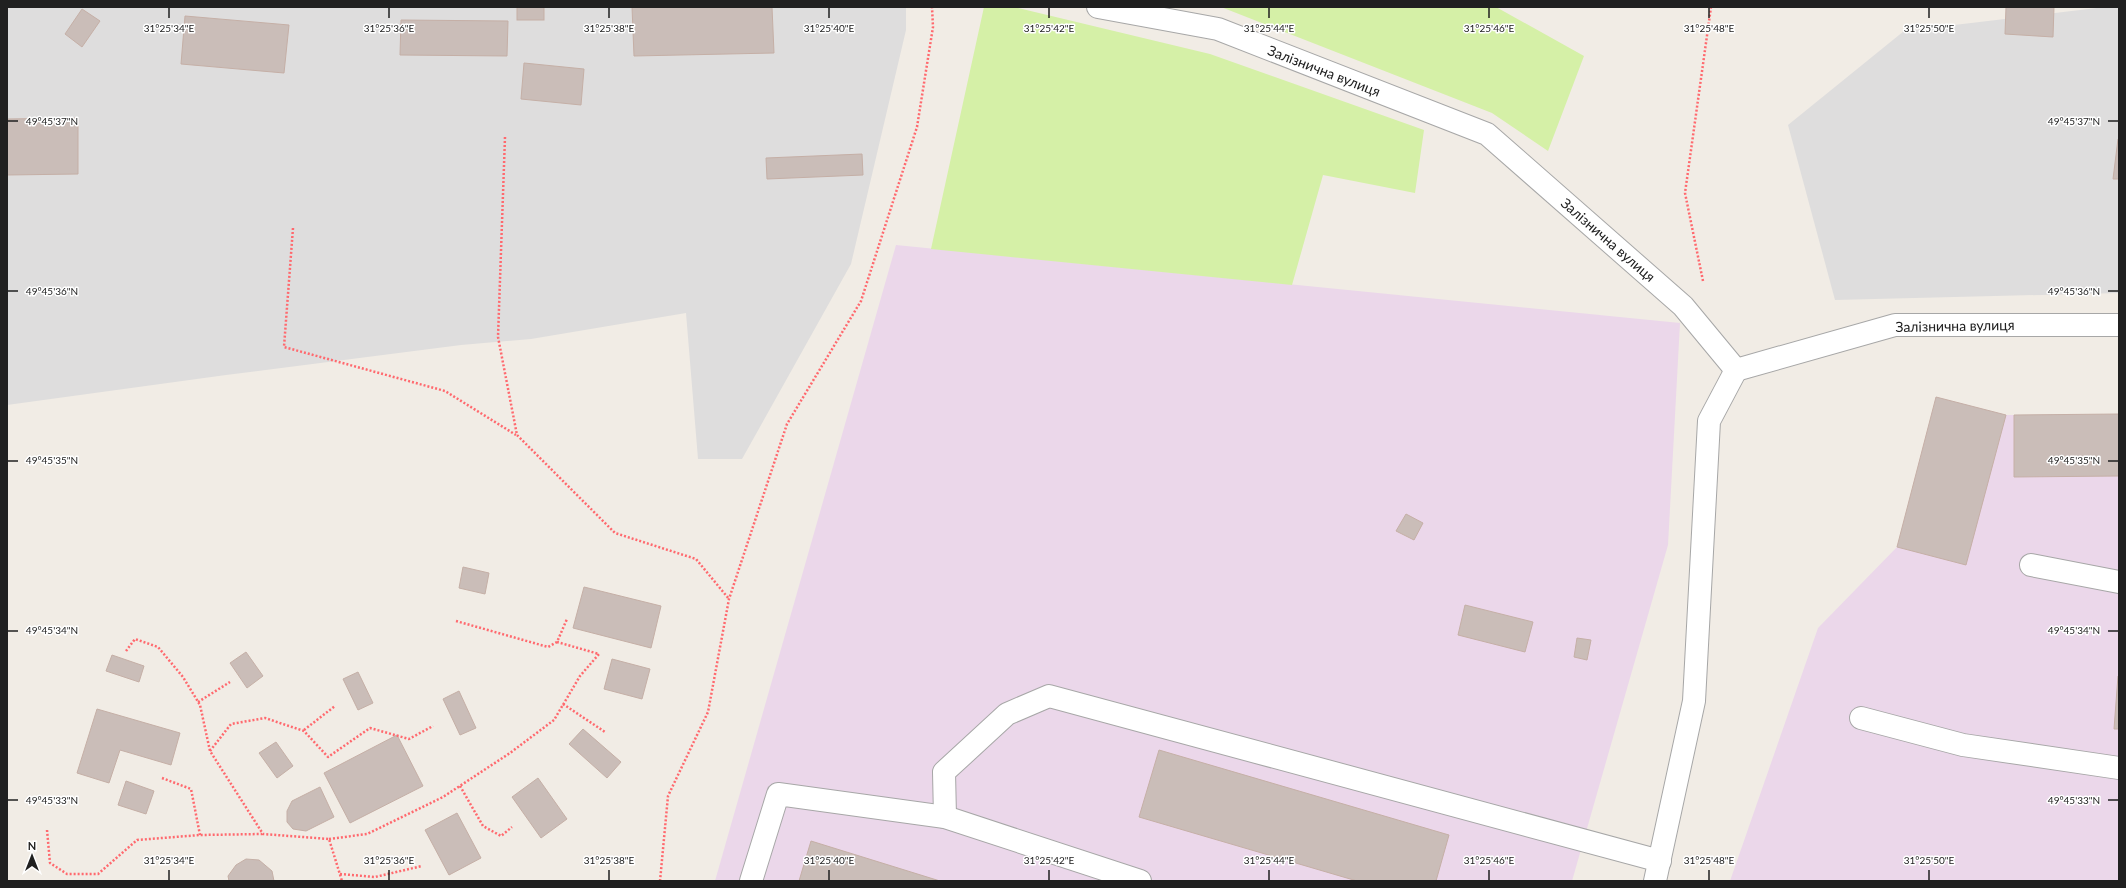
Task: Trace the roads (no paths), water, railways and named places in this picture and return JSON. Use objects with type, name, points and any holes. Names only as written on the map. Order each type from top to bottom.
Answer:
[{"type":"street","name":"Залізнична вулиця","points":[[1098,7],[1218,30],[1487,134],[1683,306],[1736,370],[1895,325],[2119,325]]},
{"type":"street","points":[[945,817],[944,772],[1007,714],[1049,696],[1658,871],[1694,701],[1709,421],[1736,370]]},
{"type":"street","points":[[2031,565],[2119,582]]},
{"type":"street","points":[[1861,718],[1963,745],[2119,768]]},
{"type":"street","points":[[751,881],[778,794],[945,817],[1140,881]]}]
